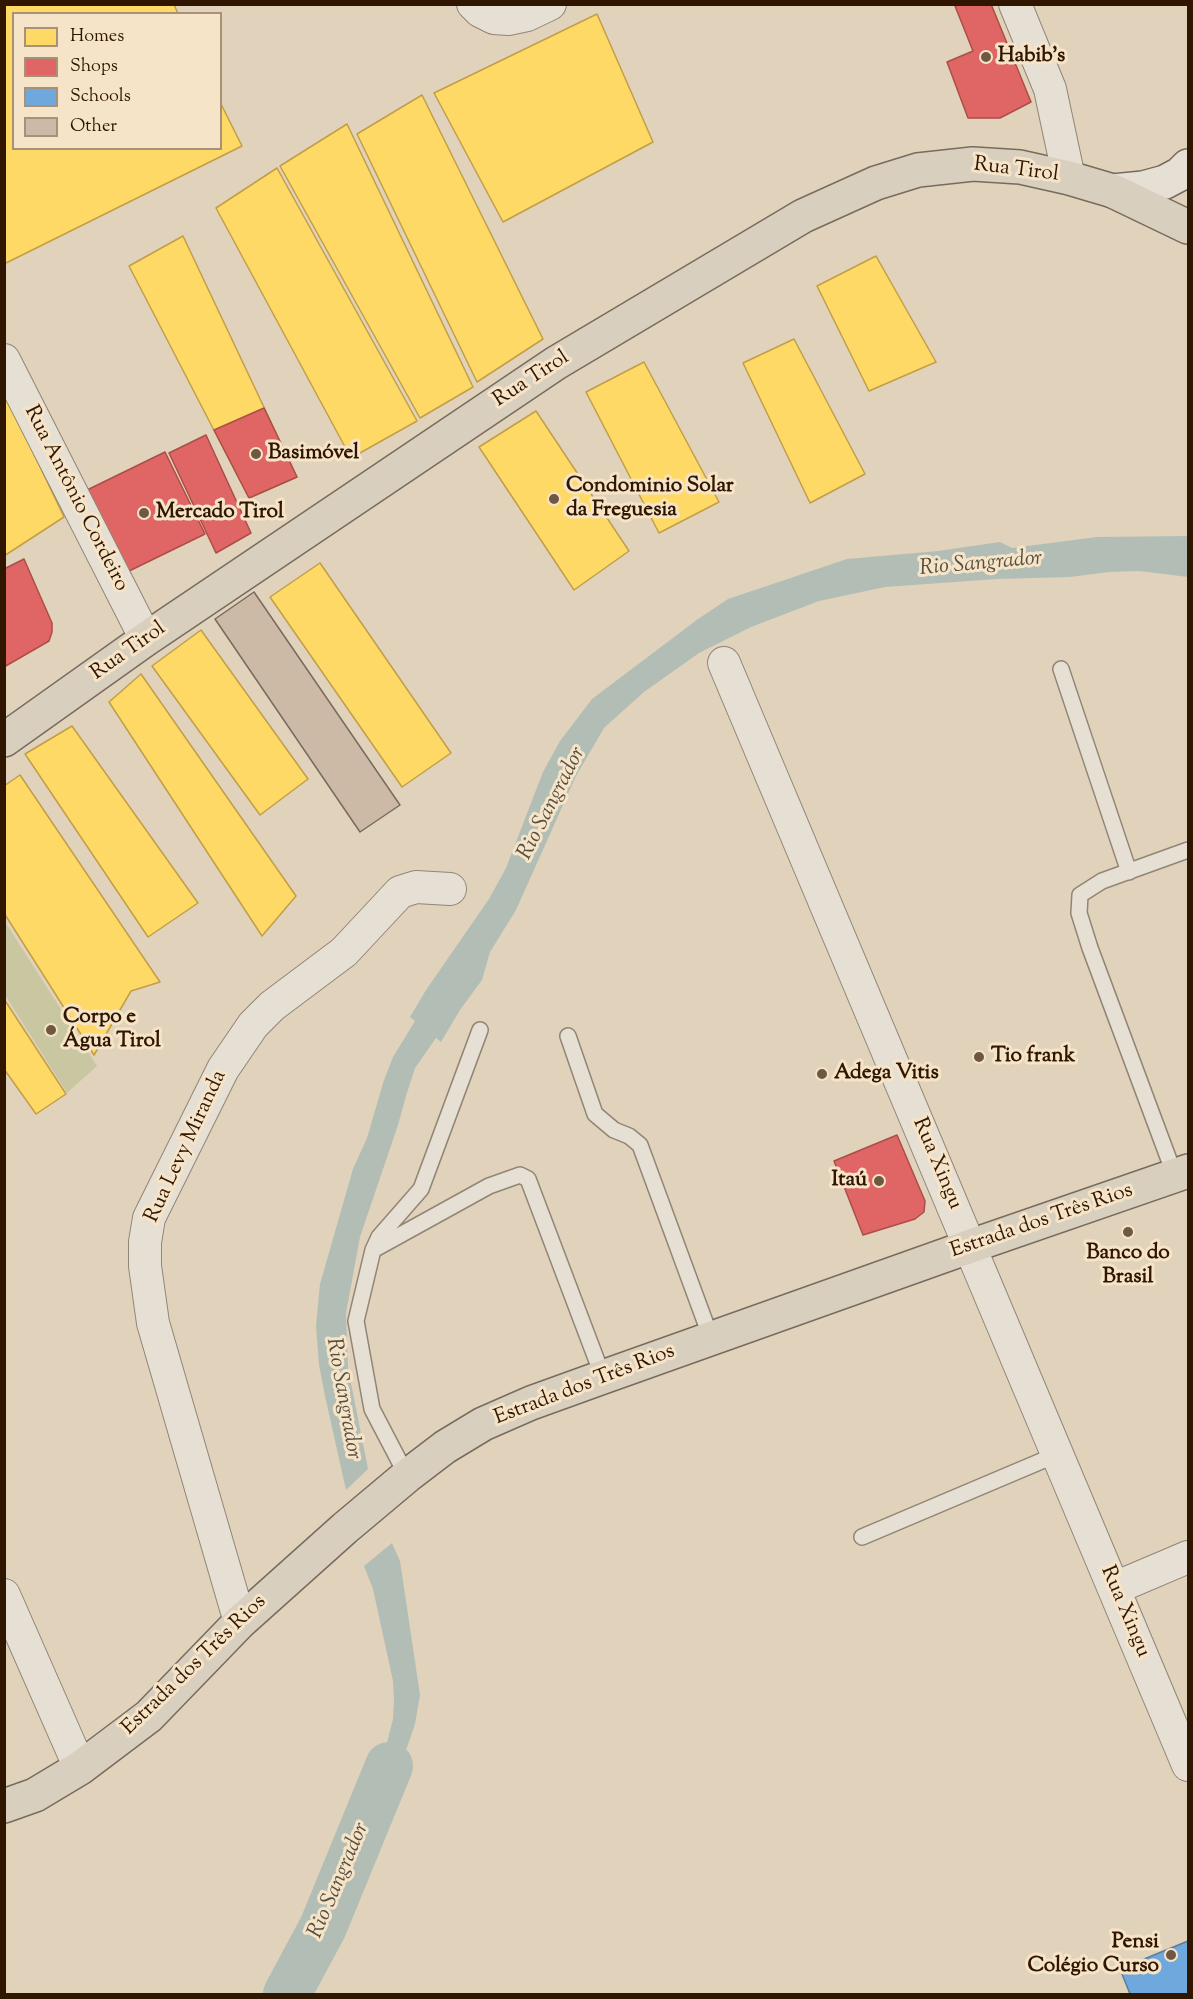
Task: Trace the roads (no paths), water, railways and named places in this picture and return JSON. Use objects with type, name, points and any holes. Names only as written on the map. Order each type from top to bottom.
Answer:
[{"type":"main road","name":"Rua Tirol","points":[[4,740],[146,639],[556,363],[803,216],[876,183],[918,170],[973,164],[1020,167],[1113,191],[1188,227]]},
{"type":"main road","points":[[1113,191],[1143,188],[1165,182],[1180,174],[1188,166]]},
{"type":"main road","name":"Estrada dos Três Rios","points":[[4,1806],[35,1795],[80,1768],[148,1716],[240,1622],[345,1528],[445,1447],[483,1424],[531,1403],[711,1338],[1182,1174]]},
{"type":"street","points":[[473,4],[480,11],[494,18],[508,20],[527,15],[550,4]]},
{"type":"street","points":[[1015,4],[1050,89],[1069,178]]},
{"type":"street","name":"Rua Antônio Cordeiro","points":[[4,360],[146,639]]},
{"type":"street","name":"Rua Xingu","points":[[723,663],[971,1246],[1188,1765]]},
{"type":"street","name":"Rua Levy Miranda","points":[[240,1622],[153,1323],[145,1266],[145,1242],[149,1218],[222,1069],[253,1025],[272,1006],[344,952],[400,892],[416,887],[450,889]]},
{"type":"street","points":[[1114,1588],[1188,1557]]},
{"type":"street","points":[[4,1595],[80,1768]]},
{"type":"lane","points":[[1061,669],[1129,872]]},
{"type":"lane","points":[[1182,1174],[1079,913],[1080,895],[1102,881],[1188,850]]},
{"type":"lane","points":[[407,1476],[372,1409],[357,1322],[373,1250],[379,1237],[421,1189],[480,1030]]},
{"type":"lane","points":[[568,1036],[595,1114],[614,1130],[629,1136],[640,1145],[711,1338]]},
{"type":"lane","points":[[373,1250],[489,1186],[520,1175],[528,1179],[603,1377]]},
{"type":"lane","points":[[862,1537],[1058,1454]]},
{"type":"water","points":[[1188,536],[1188,577],[1139,571],[1070,577],[997,579],[885,587],[819,601],[751,627],[699,653],[644,692],[604,728],[576,776],[516,910],[490,952],[482,980],[460,1010],[441,1042],[436,1038],[415,1068],[360,1237],[346,1313],[348,1368],[368,1469],[346,1490],[319,1365],[316,1326],[320,1284],[353,1169],[367,1138],[393,1057],[415,1021],[410,1017],[489,899],[506,868],[543,772],[560,741],[592,699],[728,599],[847,559],[938,551],[1000,542],[1012,548],[1097,537]]},
{"type":"water","points":[[392,1543],[400,1561],[420,1695],[415,1724],[402,1762],[364,1827],[393,1719],[394,1701],[393,1681],[373,1589],[364,1566]]},
{"type":"waterway","name":"Rio Sangrador","points":[[287,1994],[323,1927],[389,1766]]},
{"type":"place","name":"Habib's","points":[[986,57]]},
{"type":"place","name":"Basimóvel","points":[[256,454]]},
{"type":"place","name":"Condominio Solar da Freguesia","points":[[554,499]]},
{"type":"place","name":"Mercado Tirol","points":[[144,513]]},
{"type":"place","name":"Corpo e Água Tirol","points":[[51,1030]]},
{"type":"place","name":"Tio frank","points":[[979,1057]]},
{"type":"place","name":"Adega Vitis","points":[[822,1074]]},
{"type":"place","name":"Itaú","points":[[879,1181]]},
{"type":"place","name":"Banco do Brasil","points":[[1128,1232]]},
{"type":"place","name":"Pensi Colégio Curso","points":[[1171,1955]]}]
